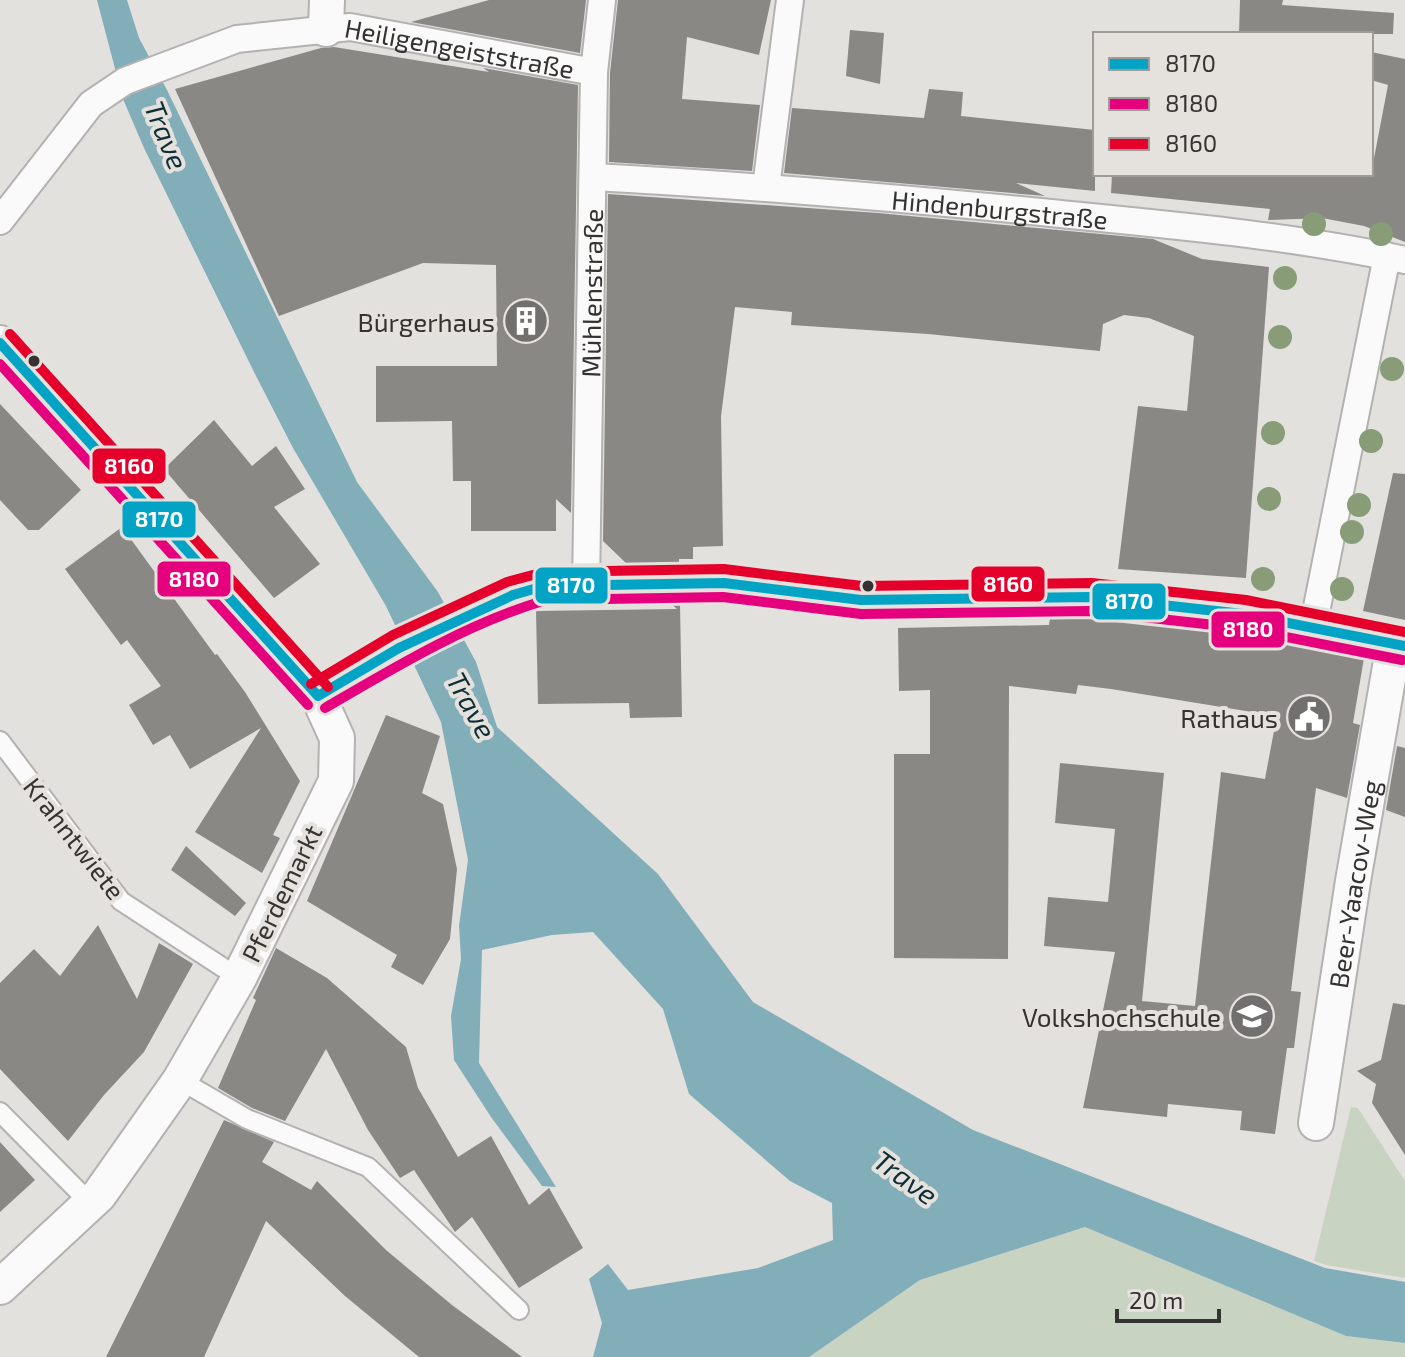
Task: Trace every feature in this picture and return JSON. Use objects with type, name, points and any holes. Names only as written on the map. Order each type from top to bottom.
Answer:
[{"type":"street","name":"Mühlenstraße","points":[[586,587],[594,72],[602,0]]},
{"type":"street","points":[[766,187],[790,0]]},
{"type":"street","name":"Heiligengeiststraße","points":[[0,221],[91,104],[125,81],[237,39],[327,14],[350,27],[594,72]]},
{"type":"street","name":"Hindenburgstraße","points":[[593,177],[766,187],[1259,234],[1396,258]]},
{"type":"street","points":[[1313,627],[1396,258]]},
{"type":"street","name":"Pferdemarkt","points":[[0,343],[318,696],[337,738],[336,781],[239,978],[180,1080],[138,1142],[90,1203],[0,1287]]},
{"type":"street","points":[[318,696],[399,648],[513,595],[544,586],[724,583],[861,600],[1090,597],[1243,614],[1400,645]]},
{"type":"street","name":"Beer-Yaacov-Weg","points":[[1316,1123],[1353,881],[1400,645]]},
{"type":"lane","name":"Krahntwiete","points":[[0,741],[121,901],[239,978]]},
{"type":"lane","points":[[180,1080],[247,1119],[368,1167],[519,1310]]},
{"type":"lane","points":[[0,1112],[90,1203]]},
{"type":"green space","points":[[1351,1107],[1358,1108],[1405,1181],[1405,1278],[1314,1261]]},
{"type":"green space","points":[[1085,1227],[1346,1336],[1405,1343],[1405,1357],[809,1357],[920,1280]]},
{"type":"water","name":"Trave","points":[[97,0],[127,0],[139,38],[357,482],[438,592],[476,662],[497,727],[658,874],[753,1002],[973,1130],[1325,1268],[1405,1282],[1405,1343],[1346,1336],[1085,1227],[920,1280],[809,1357],[593,1357],[602,1323],[589,1279],[608,1264],[628,1290],[758,1268],[833,1240],[832,1203],[790,1181],[689,1094],[663,1009],[593,932],[552,935],[482,950],[479,1063],[556,1187],[542,1186],[454,1060],[451,1016],[461,959],[459,926],[468,860],[441,722],[386,606],[293,448],[144,148],[123,99]]},
{"type":"building","points":[[489,0],[586,0],[580,53],[411,22]]},
{"type":"building","points":[[618,0],[771,0],[759,55],[687,37],[682,99],[760,105],[752,171],[609,162],[610,73]]},
{"type":"building","points":[[1240,0],[1283,0],[1282,5],[1394,13],[1393,34],[1239,32]]},
{"type":"building","points":[[850,30],[884,33],[880,84],[846,76]]},
{"type":"building","points":[[334,47],[578,85],[571,513],[556,499],[556,531],[471,531],[471,481],[453,481],[452,421],[376,422],[376,366],[497,366],[496,265],[423,263],[279,316],[175,89]]},
{"type":"building","points":[[1373,52],[1405,59],[1405,242],[1364,226],[1322,218],[1268,220],[1270,209],[1111,193],[1112,176],[1373,176],[1388,85],[1373,81]]},
{"type":"building","points":[[929,89],[963,92],[961,116],[1093,130],[1095,191],[1016,183],[1045,196],[784,173],[792,108],[924,118]]},
{"type":"building","points":[[608,194],[878,213],[1153,239],[1202,259],[1269,267],[1246,578],[1118,569],[1138,406],[1187,411],[1194,336],[1149,318],[1124,315],[1103,324],[1100,351],[928,334],[791,325],[792,312],[735,307],[721,416],[723,546],[693,547],[693,559],[679,559],[679,564],[628,565],[603,541]]},
{"type":"building","points":[[0,404],[81,490],[39,530],[28,530],[0,500]]},
{"type":"building","points":[[214,420],[252,466],[276,446],[305,489],[274,507],[320,564],[274,598],[164,469]]},
{"type":"building","points":[[1393,473],[1405,474],[1405,620],[1363,611]]},
{"type":"building","points":[[122,527],[245,692],[300,781],[273,835],[280,838],[262,873],[195,832],[261,728],[190,769],[170,735],[153,745],[129,705],[161,686],[127,640],[121,645],[65,569]]},
{"type":"building","points":[[671,604],[680,604],[682,717],[630,718],[629,703],[538,704],[536,611],[677,609]]},
{"type":"building","points":[[1089,617],[1249,635],[1248,638],[1364,658],[1353,723],[1360,725],[1347,798],[1316,788],[1291,991],[1301,992],[1294,1048],[1287,1048],[1275,1134],[1240,1130],[1242,1111],[1168,1104],[1167,1117],[1083,1108],[1115,952],[1044,946],[1048,897],[1108,902],[1115,829],[1055,823],[1060,763],[1164,773],[1142,1001],[1195,1006],[1221,772],[1265,779],[1276,720],[1251,715],[1252,712],[1111,689],[1078,685],[1076,694],[1009,686],[1008,959],[894,958],[894,754],[930,754],[930,690],[899,691],[898,628],[1049,625],[1050,618]]},
{"type":"building","points":[[386,715],[440,736],[422,793],[443,804],[457,869],[450,939],[423,985],[391,967],[397,955],[307,901]]},
{"type":"building","points":[[1397,746],[1405,748],[1405,817],[1386,810]]},
{"type":"building","points":[[186,846],[246,903],[235,916],[171,870]]},
{"type":"building","points":[[98,925],[137,999],[159,943],[193,964],[144,1052],[104,1095],[68,1141],[0,1069],[0,983],[34,949],[60,976]]},
{"type":"building","points":[[276,948],[327,978],[406,1047],[418,1088],[458,1157],[491,1136],[529,1205],[549,1188],[583,1248],[519,1288],[472,1217],[455,1232],[414,1170],[400,1178],[368,1130],[326,1049],[285,1121],[252,1108],[218,1088]]},
{"type":"building","points":[[1393,1003],[1405,1005],[1405,1155],[1372,1103],[1376,1084],[1357,1071],[1381,1060]]},
{"type":"building","points":[[224,1120],[274,1142],[262,1162],[311,1190],[317,1181],[386,1250],[452,1305],[522,1357],[419,1357],[345,1296],[266,1221],[204,1357],[106,1357]]},
{"type":"building","points":[[0,1142],[35,1180],[0,1212]]},
{"type":"transit line","name":"8160","points":[[10,334],[328,687]]},
{"type":"transit line","name":"8170","points":[[0,343],[318,696]]},
{"type":"transit line","name":"8180","points":[[0,364],[308,705]]},
{"type":"transit line","name":"8160","points":[[311,684],[393,635],[507,582],[544,572],[724,569],[862,586],[1092,583],[1246,600],[1405,632]]},
{"type":"transit line","name":"8170","points":[[318,696],[399,648],[513,595],[544,586],[724,583],[861,600],[1090,597],[1243,614],[1405,646]]},
{"type":"transit line","name":"8180","points":[[325,708],[460,633],[546,600],[723,597],[861,614],[1089,611],[1241,628],[1402,660]]},
{"type":"place","name":"Bürgerhaus","points":[[526,321]]},
{"type":"place","name":"Rathaus","points":[[1309,717]]},
{"type":"place","name":"Volkshochschule","points":[[1252,1016]]}]
